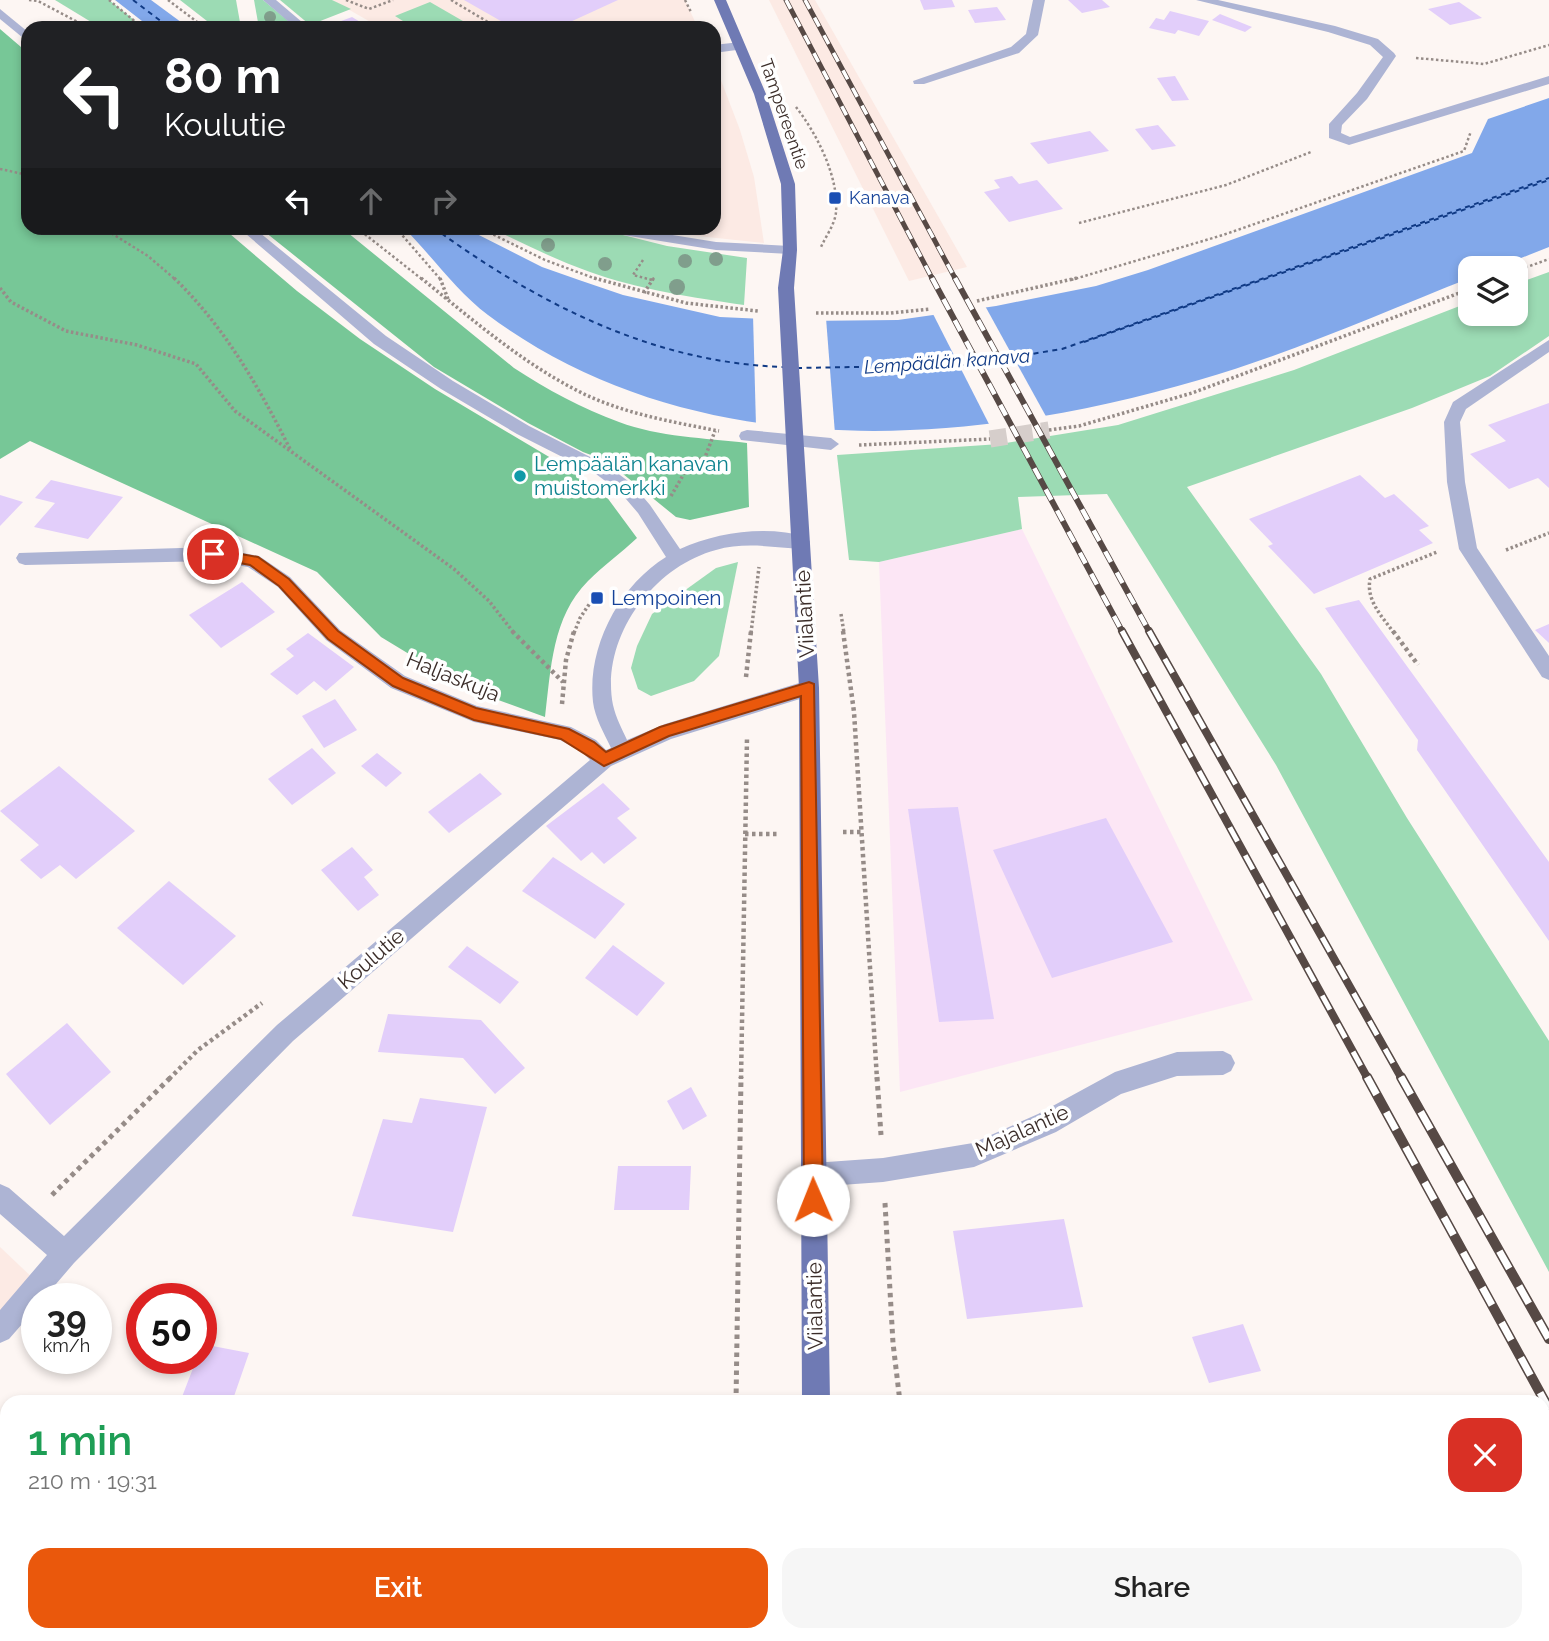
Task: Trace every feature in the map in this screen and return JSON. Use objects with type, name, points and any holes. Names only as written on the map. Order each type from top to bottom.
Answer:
[{"type":"main road","name":"Tampereentie","points":[[720,0],[760,94],[788,184],[790,250],[786,288]]},
{"type":"main road","name":"Viialantie","points":[[786,288],[809,688],[816,1395]]},
{"type":"street","points":[[269,0],[294,21]]},
{"type":"street","points":[[919,80],[1015,50],[1032,35],[1039,0]]},
{"type":"street","points":[[1202,0],[1331,29],[1374,42],[1390,56],[1362,96],[1336,124],[1334,135],[1349,142],[1549,80]]},
{"type":"street","points":[[0,13],[21,32]]},
{"type":"street","points":[[721,48],[740,46]]},
{"type":"street","points":[[254,235],[380,340],[447,385],[523,430],[603,470],[626,488],[644,509],[676,558]]},
{"type":"street","points":[[648,235],[716,246],[790,250]]},
{"type":"street","points":[[1549,345],[1459,406],[1452,422],[1456,482],[1467,540],[1476,561],[1549,672]]},
{"type":"street","points":[[747,436],[831,444]]},
{"type":"street","points":[[614,756],[610,724],[603,702],[603,671],[609,645],[634,595],[655,572],[676,558],[712,543],[762,540],[802,542]]},
{"type":"street","name":"Haljaskuja","points":[[26,558],[213,554],[253,561],[284,582],[333,635],[398,682],[474,714],[564,733],[614,756]]},
{"type":"street","name":"Koulutie","points":[[0,1330],[65,1254],[285,1033],[614,756],[665,732],[809,688]]},
{"type":"street","name":"Majalantie","points":[[813,1175],[883,1170],[974,1155],[1046,1123],[1115,1084],[1177,1065],[1223,1063]]},
{"type":"street","points":[[0,1197],[65,1254]]},
{"type":"path","points":[[29,0],[38,1],[76,21]]},
{"type":"path","points":[[109,0],[134,21]]},
{"type":"path","points":[[168,0],[196,21]]},
{"type":"path","points":[[346,0],[369,9],[393,0]]},
{"type":"path","points":[[451,0],[486,21]]},
{"type":"path","points":[[1390,56],[1485,64],[1549,45]]},
{"type":"path","points":[[977,302],[1065,284],[1156,259],[1464,151],[1472,128],[1474,103]]},
{"type":"path","points":[[1079,223],[1139,209],[1258,173],[1319,149],[1334,135]]},
{"type":"path","points":[[0,169],[21,174]]},
{"type":"path","points":[[114,235],[160,266],[208,314],[270,408],[291,452]]},
{"type":"path","points":[[366,235],[506,347],[543,372],[586,395],[647,417],[747,436]]},
{"type":"path","points":[[402,235],[441,279],[448,299]]},
{"type":"path","points":[[495,235],[563,267],[644,293],[717,307],[749,310]]},
{"type":"path","points":[[1528,266],[1549,258]]},
{"type":"path","points":[[641,262],[633,275],[653,279],[644,293]]},
{"type":"path","points":[[0,288],[11,302],[66,331],[137,345],[196,364],[235,411],[454,569],[489,601],[519,640],[563,682]]},
{"type":"path","points":[[1049,430],[1079,426],[1192,393],[1458,293]]},
{"type":"path","points":[[822,313],[878,314],[930,309]]},
{"type":"path","points":[[687,472],[693,458],[704,460],[715,431]]},
{"type":"path","points":[[831,444],[870,445],[990,439]]},
{"type":"path","points":[[1476,561],[1549,533]]},
{"type":"path","points":[[736,1395],[747,706],[745,669],[762,540]]},
{"type":"path","points":[[1418,665],[1374,605],[1367,590],[1370,579],[1467,540]]},
{"type":"path","points":[[846,656],[854,712],[893,1343],[899,1395]]},
{"type":"shaded area","points":[[332,0],[685,0],[695,21],[369,21]]},
{"type":"shaded area","points":[[769,0],[815,0],[967,267],[909,281]]},
{"type":"shaded area","points":[[721,80],[754,177],[764,243],[688,235],[721,235]]},
{"type":"shaded area","points":[[1022,529],[1253,1000],[900,1092],[879,562]]},
{"type":"shaded area","points":[[0,1247],[38,1283],[21,1283],[21,1305],[0,1330]]},
{"type":"green space","points":[[55,0],[109,0],[135,21],[90,21]]},
{"type":"green space","points":[[180,0],[236,0],[240,21],[207,21]]},
{"type":"green space","points":[[254,0],[263,0],[288,21],[258,21]]},
{"type":"green space","points":[[280,0],[332,0],[351,9],[320,21],[305,21]]},
{"type":"green space","points":[[430,2],[463,21],[403,21],[395,16]]},
{"type":"green space","points":[[0,29],[21,47],[21,235],[231,235],[297,291],[360,339],[435,389],[561,464],[606,496],[637,538],[588,581],[567,611],[555,644],[545,717],[465,688],[381,637],[317,572],[30,441],[0,459]]},
{"type":"green space","points":[[269,235],[351,235],[514,368],[552,391],[592,411],[634,427],[682,436],[747,443],[749,507],[690,520],[676,517],[607,461],[583,452],[528,423],[434,367]]},
{"type":"green space","points":[[506,235],[623,235],[667,246],[747,258],[744,305],[627,283],[552,257]]},
{"type":"green space","points":[[1549,272],[1549,336],[1490,376],[1412,408],[1187,487],[1321,674],[1407,818],[1549,1041],[1549,1272],[1276,765],[1107,494],[1018,497],[1022,529],[879,562],[849,560],[837,455],[1000,444],[1118,425],[1294,370],[1458,307],[1458,326],[1528,326],[1528,280]]},
{"type":"green space","points":[[738,562],[719,656],[694,681],[651,696],[638,689],[631,668],[637,646],[652,614],[716,568]]},
{"type":"water","points":[[115,0],[151,0],[180,21],[142,21]]},
{"type":"water","name":"Lempäälän kanava","points":[[1549,98],[1549,247],[1526,256],[1458,256],[1458,283],[1302,345],[1199,380],[1111,403],[1019,420],[927,429],[834,430],[742,420],[653,399],[568,364],[488,315],[476,306],[410,235],[479,235],[542,267],[623,295],[720,317],[803,321],[898,320],[996,306],[1096,286],[1148,270],[1472,153],[1488,119]]},
{"type":"pier","points":[[984,304],[1048,420],[991,428],[932,312]]},
{"type":"pier","points":[[753,315],[826,318],[835,434],[756,426]]},
{"type":"building","points":[[464,0],[618,0],[572,21],[501,21]]},
{"type":"building","points":[[920,0],[952,0],[955,7],[924,10]]},
{"type":"building","points":[[1068,0],[1102,0],[1110,7],[1082,13]]},
{"type":"building","points":[[1459,2],[1482,18],[1450,25],[1428,9]]},
{"type":"building","points":[[997,7],[1006,20],[975,23],[968,10]]},
{"type":"building","points":[[1170,11],[1209,21],[1199,36],[1178,30],[1175,34],[1149,28],[1156,18],[1164,20]]},
{"type":"building","points":[[1220,14],[1252,27],[1245,32],[1212,20]]},
{"type":"building","points":[[352,17],[359,21],[341,21]]},
{"type":"building","points":[[1175,76],[1189,100],[1172,101],[1157,78]]},
{"type":"building","points":[[1158,125],[1176,146],[1152,150],[1135,129]]},
{"type":"building","points":[[1090,131],[1109,151],[1048,164],[1030,143]]},
{"type":"building","points":[[1012,176],[1019,184],[1037,180],[1063,209],[1009,222],[984,192],[1000,188],[994,180]]},
{"type":"building","points":[[1549,403],[1549,488],[1538,478],[1509,489],[1470,454],[1506,441],[1488,425]]},
{"type":"building","points":[[1360,475],[1385,498],[1394,494],[1429,526],[1419,530],[1433,543],[1314,594],[1268,546],[1273,544],[1249,519]]},
{"type":"building","points":[[51,480],[123,497],[88,539],[34,527],[55,503],[35,498]]},
{"type":"building","points":[[0,495],[23,502],[0,526]]},
{"type":"building","points":[[242,582],[275,612],[221,648],[189,615]]},
{"type":"building","points":[[1359,600],[1549,862],[1549,941],[1417,750],[1418,740],[1325,608]]},
{"type":"building","points":[[1549,624],[1549,643],[1535,630]]},
{"type":"building","points":[[308,633],[354,667],[326,691],[314,681],[297,695],[270,674],[294,656],[286,649]]},
{"type":"building","points":[[335,699],[357,730],[324,748],[302,716]]},
{"type":"building","points":[[312,748],[336,773],[292,805],[268,779]]},
{"type":"building","points":[[377,753],[402,773],[386,787],[361,766]]},
{"type":"building","points":[[59,766],[135,831],[76,879],[60,865],[41,879],[20,860],[39,845],[0,811]]},
{"type":"building","points":[[480,773],[502,794],[449,833],[428,812]]},
{"type":"building","points":[[603,783],[630,809],[617,818],[637,838],[604,864],[592,852],[581,861],[546,826]]},
{"type":"building","points":[[958,807],[994,1019],[939,1022],[908,809]]},
{"type":"building","points":[[1106,818],[1173,942],[1052,978],[993,850]]},
{"type":"building","points":[[352,847],[373,870],[364,877],[379,895],[358,911],[321,870]]},
{"type":"building","points":[[553,857],[625,904],[595,939],[522,891]]},
{"type":"building","points":[[169,881],[236,936],[183,985],[117,928]]},
{"type":"building","points":[[613,945],[665,983],[637,1016],[585,978]]},
{"type":"building","points":[[467,946],[519,982],[500,1004],[448,967]]},
{"type":"building","points":[[388,1014],[481,1020],[525,1068],[495,1094],[463,1058],[378,1052]]},
{"type":"building","points":[[67,1023],[111,1072],[50,1125],[6,1074]]},
{"type":"building","points":[[691,1087],[707,1116],[683,1130],[667,1101]]},
{"type":"building","points":[[420,1098],[487,1107],[453,1232],[352,1216],[383,1119],[412,1123]]},
{"type":"building","points":[[618,1166],[691,1166],[689,1210],[614,1210]]},
{"type":"building","points":[[1064,1219],[1083,1307],[967,1319],[953,1231]]},
{"type":"building","points":[[1243,1324],[1261,1371],[1209,1383],[1192,1337]]},
{"type":"building","points":[[217,1347],[249,1353],[234,1395],[183,1395],[191,1374],[217,1374]]},
{"type":"ferry route","points":[[133,0],[161,21]]},
{"type":"ferry route","points":[[797,368],[964,365],[1062,349],[1549,178]]},
{"type":"ferry route","points":[[1084,342],[1549,180]]},
{"type":"ferry route","points":[[444,235],[514,281],[598,324],[689,354],[736,363],[784,367]]},
{"type":"tunnel","points":[[990,439],[1049,430]]},
{"type":"railway","points":[[786,0],[933,280]]},
{"type":"railway","points":[[805,0],[956,280]]},
{"type":"railway","points":[[932,278],[1123,633]]},
{"type":"railway","points":[[955,278],[1150,633]]},
{"type":"railway","points":[[1122,631],[1368,1079]]},
{"type":"railway","points":[[1149,631],[1402,1079]]},
{"type":"railway","points":[[1367,1077],[1541,1395]]},
{"type":"railway","points":[[1401,1077],[1549,1339]]},
{"type":"place","name":"Kanava","points":[[835,198]]},
{"type":"place","name":"Lempäälän kanavan muistomerkki","points":[[520,476]]},
{"type":"place","name":"Lempoinen","points":[[597,598]]},
{"type":"route","points":[[213,554],[253,561],[284,582],[333,635],[398,682],[474,714],[564,733],[589,746],[604,760],[665,732],[809,688],[808,833],[813,1200]]}]
